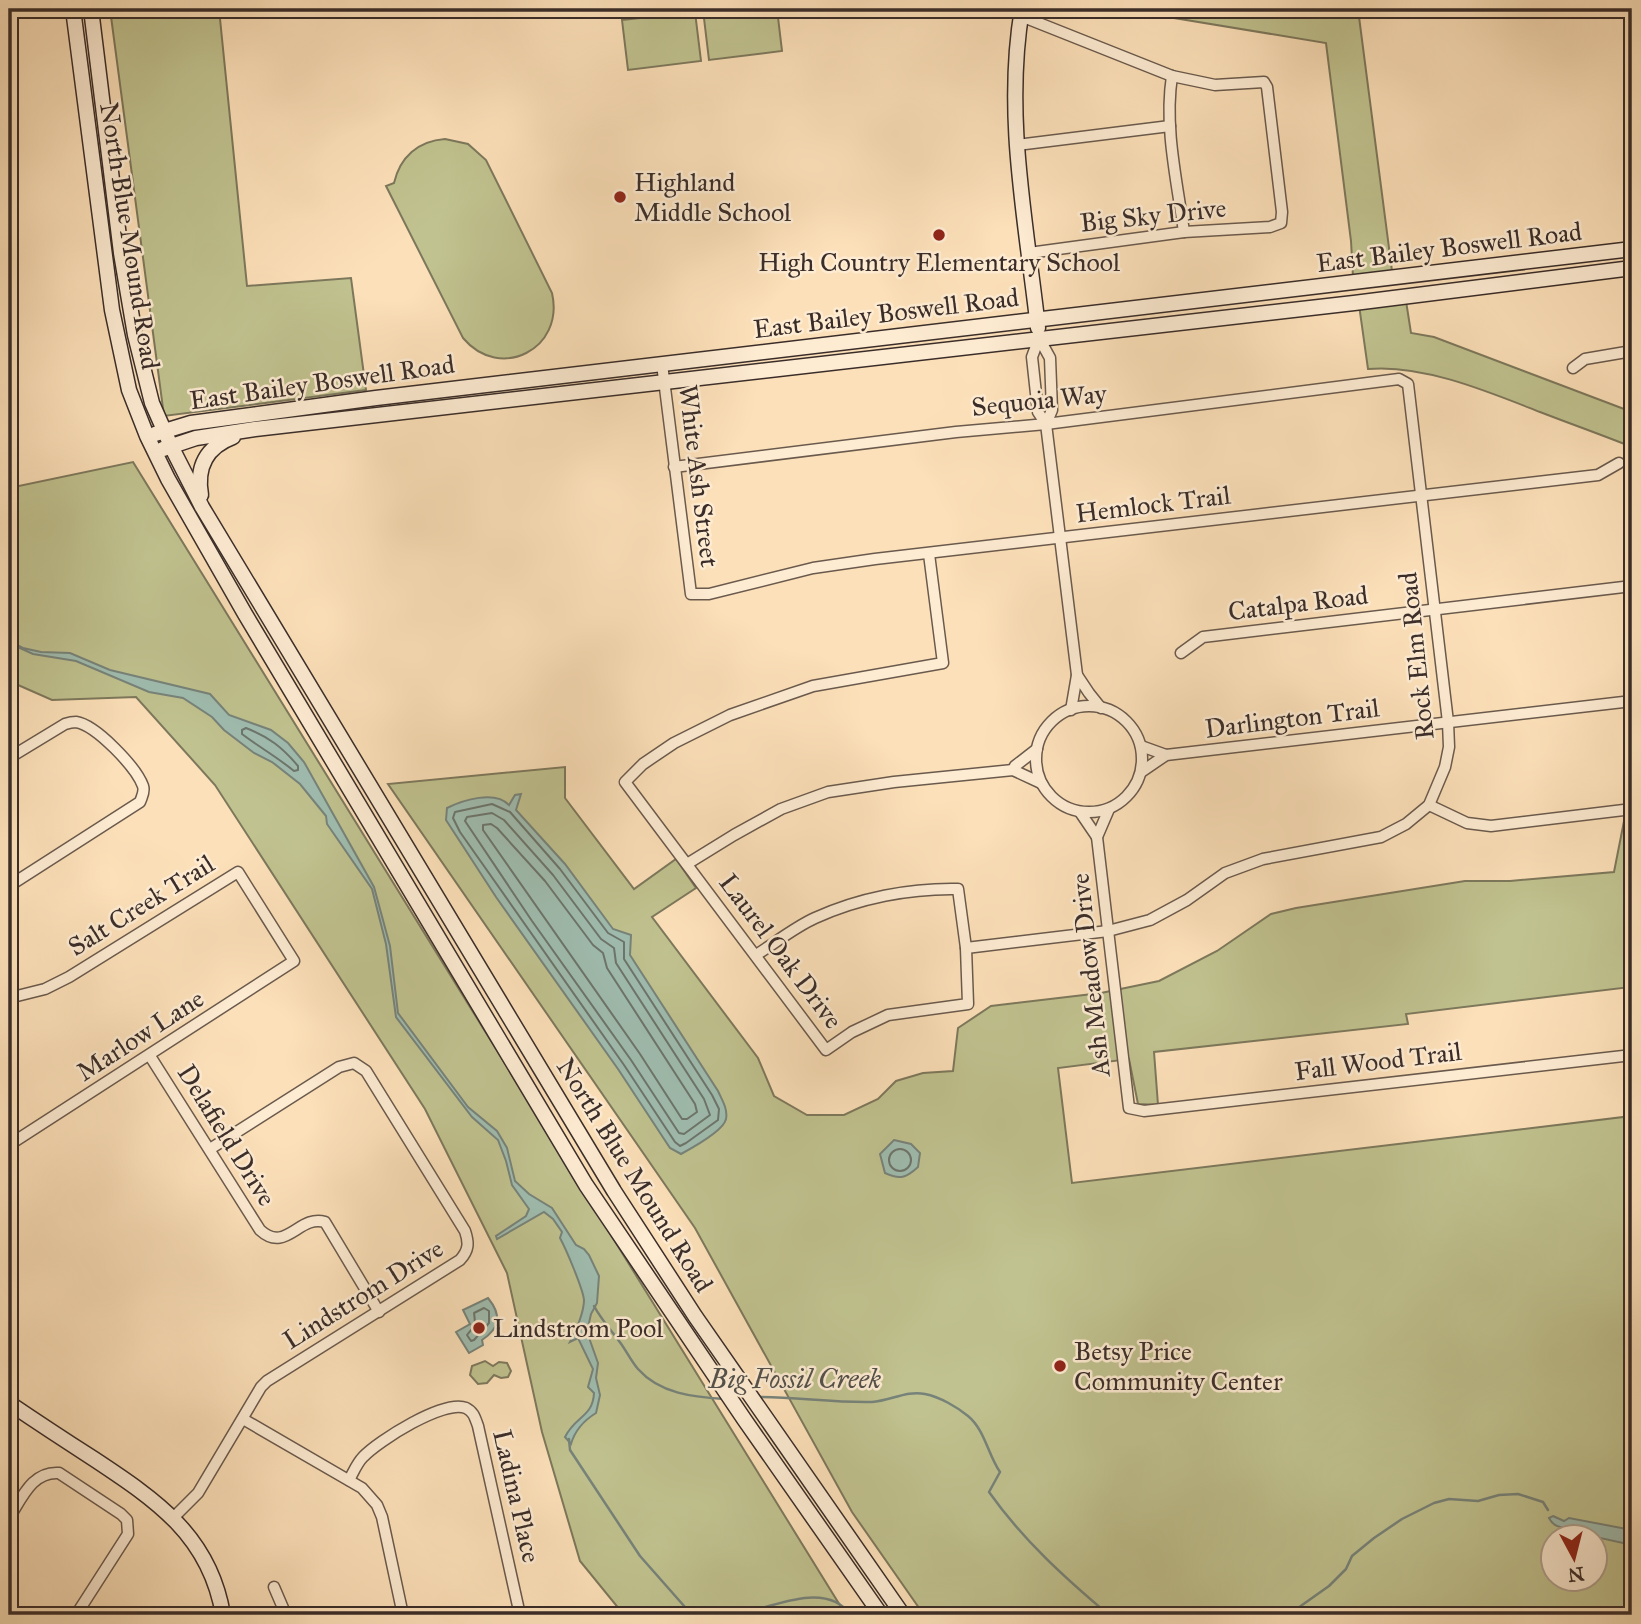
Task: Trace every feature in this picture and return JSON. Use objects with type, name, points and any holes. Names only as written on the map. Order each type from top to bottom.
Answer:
[{"type":"main road","name":"North Blue Mound Road","points":[[73,9],[112,310],[129,390],[155,452],[328,756],[586,1185],[881,1615]]},
{"type":"main road","points":[[73,9],[83,29],[93,99],[97,106],[103,106]]},
{"type":"main road","name":"North Blue Mound Road","points":[[91,9],[128,302],[147,388],[170,446],[202,507],[614,1191],[727,1363],[904,1615]]},
{"type":"main road","points":[[1021,12],[1014,74],[1017,145],[1039,338]]},
{"type":"main road","name":"East Bailey Boswell Road","points":[[147,436],[191,423],[607,370],[1632,249]]},
{"type":"main road","name":"East Bailey Boswell Road","points":[[155,452],[196,438],[254,429],[1354,303],[1632,268]]},
{"type":"main road","points":[[868,340],[870,357]]},
{"type":"main road","points":[[813,347],[815,363]]},
{"type":"main road","points":[[550,395],[562,388],[600,382],[606,379],[607,370]]},
{"type":"main road","points":[[480,403],[479,396],[483,393],[523,387],[545,378]]},
{"type":"main road","name":"North Blue Mound Road","points":[[202,507],[198,478],[206,456],[224,440],[254,429]]},
{"type":"main road","points":[[328,756],[348,746]]},
{"type":"main road","points":[[9,1403],[135,1486],[174,1517],[199,1550],[211,1575],[223,1615]]},
{"type":"street","points":[[1021,12],[1171,76],[1170,126],[1184,232]]},
{"type":"street","name":"Big Sky Drive","points":[[1029,253],[1184,232],[1270,227],[1280,223],[1282,212],[1267,87],[1264,82],[1214,85],[1171,76]]},
{"type":"street","points":[[1017,145],[1170,126]]},
{"type":"street","points":[[1039,338],[1032,357],[1038,412],[1046,424],[1077,675],[1070,710]]},
{"type":"street","points":[[1039,338],[1050,358],[1052,411],[1046,424]]},
{"type":"street","points":[[1573,368],[1585,359],[1632,351]]},
{"type":"street","name":"White Ash Street","points":[[662,364],[691,594]]},
{"type":"street","name":"Sequoia Way","points":[[674,467],[956,432],[1046,424],[1399,379],[1408,384]]},
{"type":"street","name":"Rock Elm Road","points":[[966,948],[1108,931],[1150,920],[1187,900],[1225,873],[1263,859],[1381,837],[1406,824],[1429,805],[1445,767],[1449,747],[1448,722],[1408,384]]},
{"type":"street","name":"Hemlock Trail","points":[[691,594],[709,594],[813,568],[1598,475],[1619,463]]},
{"type":"street","name":"Laurel Oak Drive","points":[[929,554],[943,663],[813,685],[730,715],[674,743],[643,764],[625,782],[826,1050],[852,1031],[888,1015],[968,1004],[966,948]]},
{"type":"street","name":"Catalpa Road","points":[[1181,653],[1203,637],[1632,586]]},
{"type":"street","points":[[1077,675],[1101,708]]},
{"type":"street","name":"Darlington Trail","points":[[1141,746],[1166,755],[1632,701]]},
{"type":"street","points":[[1083,707],[1101,708],[1126,721],[1135,733],[1141,746],[1141,772],[1129,794],[1109,809],[1080,812],[1064,806],[1051,796],[1041,783],[1036,761],[1037,749],[1048,725],[1070,710],[1083,707]]},
{"type":"street","points":[[9,758],[74,721],[84,725],[117,749],[142,785],[144,793],[140,802],[9,886]]},
{"type":"street","points":[[1013,770],[1037,749]]},
{"type":"street","name":"Darlington Trail","points":[[1141,772],[1166,755]]},
{"type":"street","points":[[687,864],[781,809],[828,792],[894,782],[1013,770],[1041,783]]},
{"type":"street","points":[[1429,805],[1467,823],[1491,826],[1632,809]]},
{"type":"street","name":"Ash Meadow Drive","points":[[1097,837],[1109,809]]},
{"type":"street","name":"Ash Meadow Drive","points":[[1080,812],[1097,837],[1129,1108]]},
{"type":"street","name":"Salt Creek Trail","points":[[9,998],[44,989],[69,977],[239,872],[294,961]]},
{"type":"street","points":[[756,955],[813,919],[859,901],[911,892],[951,889],[958,890],[966,948]]},
{"type":"street","name":"Marlow Lane","points":[[9,1145],[294,961]]},
{"type":"street","name":"Fall Wood Trail","points":[[1129,1108],[1144,1111],[1632,1055]]},
{"type":"street","name":"Delafield Drive","points":[[150,1056],[260,1230],[275,1238],[283,1237],[310,1221],[317,1219],[325,1222],[379,1311]]},
{"type":"street","name":"Lindstrom Drive","points":[[174,1517],[198,1493],[267,1381],[460,1260],[466,1253],[468,1239],[366,1071],[354,1063],[339,1067],[210,1149]]},
{"type":"street","name":"Ladina Place","points":[[349,1480],[362,1458],[419,1420],[448,1408],[468,1409],[475,1415],[478,1426],[520,1615]]},
{"type":"street","points":[[243,1419],[362,1488],[377,1505],[382,1517],[403,1615]]},
{"type":"street","points":[[9,1518],[35,1479],[59,1472],[127,1520],[128,1534],[76,1615]]},
{"type":"street","points":[[274,1587],[286,1615]]},
{"type":"green space","points":[[110,9],[219,9],[247,286],[351,278],[366,390],[164,416]]},
{"type":"green space","points":[[777,9],[782,51],[709,60],[703,10]]},
{"type":"green space","points":[[1151,9],[1358,9],[1392,271],[1353,277],[1351,241],[1326,43],[1174,18]]},
{"type":"green space","points":[[695,12],[701,61],[628,70],[622,20]]},
{"type":"green space","points":[[445,139],[468,144],[486,160],[552,293],[553,313],[549,330],[539,343],[526,353],[511,358],[494,357],[478,351],[463,338],[386,186],[394,183],[401,165],[412,152],[426,143]]},
{"type":"green space","points":[[1406,301],[1411,333],[1434,337],[1632,412],[1632,447],[1456,381],[1411,371],[1368,369],[1359,305]]},
{"type":"green space","points":[[133,462],[846,1615],[624,1615],[580,1561],[542,1432],[507,1273],[425,1109],[215,785],[136,697],[52,700],[9,681],[9,488]]},
{"type":"green space","points":[[565,767],[565,798],[634,889],[676,859],[696,888],[652,917],[758,1058],[774,1096],[807,1115],[844,1115],[878,1099],[896,1081],[923,1073],[953,1071],[958,1028],[991,1006],[1101,993],[1159,981],[1217,951],[1271,914],[1465,881],[1510,881],[1614,872],[1625,816],[1632,816],[1632,1004],[1630,987],[1406,1014],[1408,1024],[1154,1052],[1158,1105],[1138,1104],[1129,1059],[1058,1068],[1072,1183],[1632,1116],[1632,1615],[924,1615],[852,1512],[695,1228],[388,784]]},
{"type":"green space","points":[[485,1361],[493,1366],[499,1362],[507,1363],[511,1371],[508,1377],[494,1375],[487,1383],[478,1384],[470,1375],[472,1366]]},
{"type":"water","points":[[9,641],[41,652],[70,653],[110,670],[210,694],[229,715],[271,730],[288,743],[304,762],[374,887],[390,946],[398,1013],[468,1107],[497,1131],[507,1148],[515,1181],[529,1194],[552,1208],[576,1245],[589,1255],[599,1276],[597,1303],[587,1332],[598,1363],[596,1378],[600,1395],[596,1413],[580,1426],[571,1444],[565,1437],[593,1401],[594,1393],[588,1387],[593,1369],[578,1338],[570,1342],[583,1310],[584,1300],[578,1278],[560,1238],[562,1232],[544,1212],[497,1239],[496,1236],[526,1216],[529,1209],[512,1185],[498,1140],[472,1117],[396,1017],[386,944],[372,889],[327,824],[326,816],[300,784],[272,762],[254,753],[212,717],[183,698],[149,692],[76,661],[33,654]]},
{"type":"water","points":[[521,794],[516,810],[565,864],[613,929],[631,935],[630,955],[723,1101],[726,1115],[724,1123],[707,1138],[681,1154],[670,1148],[618,1069],[496,897],[446,820],[447,808],[461,802],[487,797],[503,800],[509,805],[515,795]]},
{"type":"water","points":[[894,1140],[911,1144],[920,1153],[918,1167],[903,1177],[885,1173],[880,1154]]},
{"type":"water","name":"Lindstrom Pool","points":[[488,1298],[496,1310],[497,1321],[492,1331],[482,1340],[483,1345],[469,1353],[456,1332],[470,1324],[463,1310]]},
{"type":"water","points":[[1553,1516],[1564,1521],[1569,1518],[1590,1522],[1551,1522],[1549,1518]]},
{"type":"water","points":[[1610,1526],[1632,1530],[1632,1545],[1610,1540]]},
{"type":"waterway","name":"Big Fossil Creek","points":[[594,1306],[635,1366],[656,1384],[678,1393],[724,1399]]},
{"type":"waterway","name":"Big Fossil Creek","points":[[759,1397],[872,1402],[918,1393],[936,1397],[954,1406],[974,1422],[1000,1472],[989,1492],[1045,1558],[1109,1615]]},
{"type":"waterway","points":[[569,1439],[570,1450],[640,1556],[692,1615]]},
{"type":"waterway","name":"Big Fossil Creek","points":[[1288,1615],[1329,1586],[1346,1569],[1352,1556],[1374,1538],[1402,1519],[1434,1503],[1449,1499],[1478,1501],[1499,1495],[1518,1494],[1543,1502],[1548,1510]]},
{"type":"waterway","points":[[739,1615],[782,1602],[813,1598],[828,1599],[840,1605],[850,1615]]},
{"type":"place","name":"Highland Middle School","points":[[620,197]]},
{"type":"place","name":"High Country Elementary School","points":[[939,235]]},
{"type":"place","name":"Lindstrom Pool","points":[[479,1328]]},
{"type":"place","name":"Betsy Price Community Center","points":[[1060,1366]]}]
